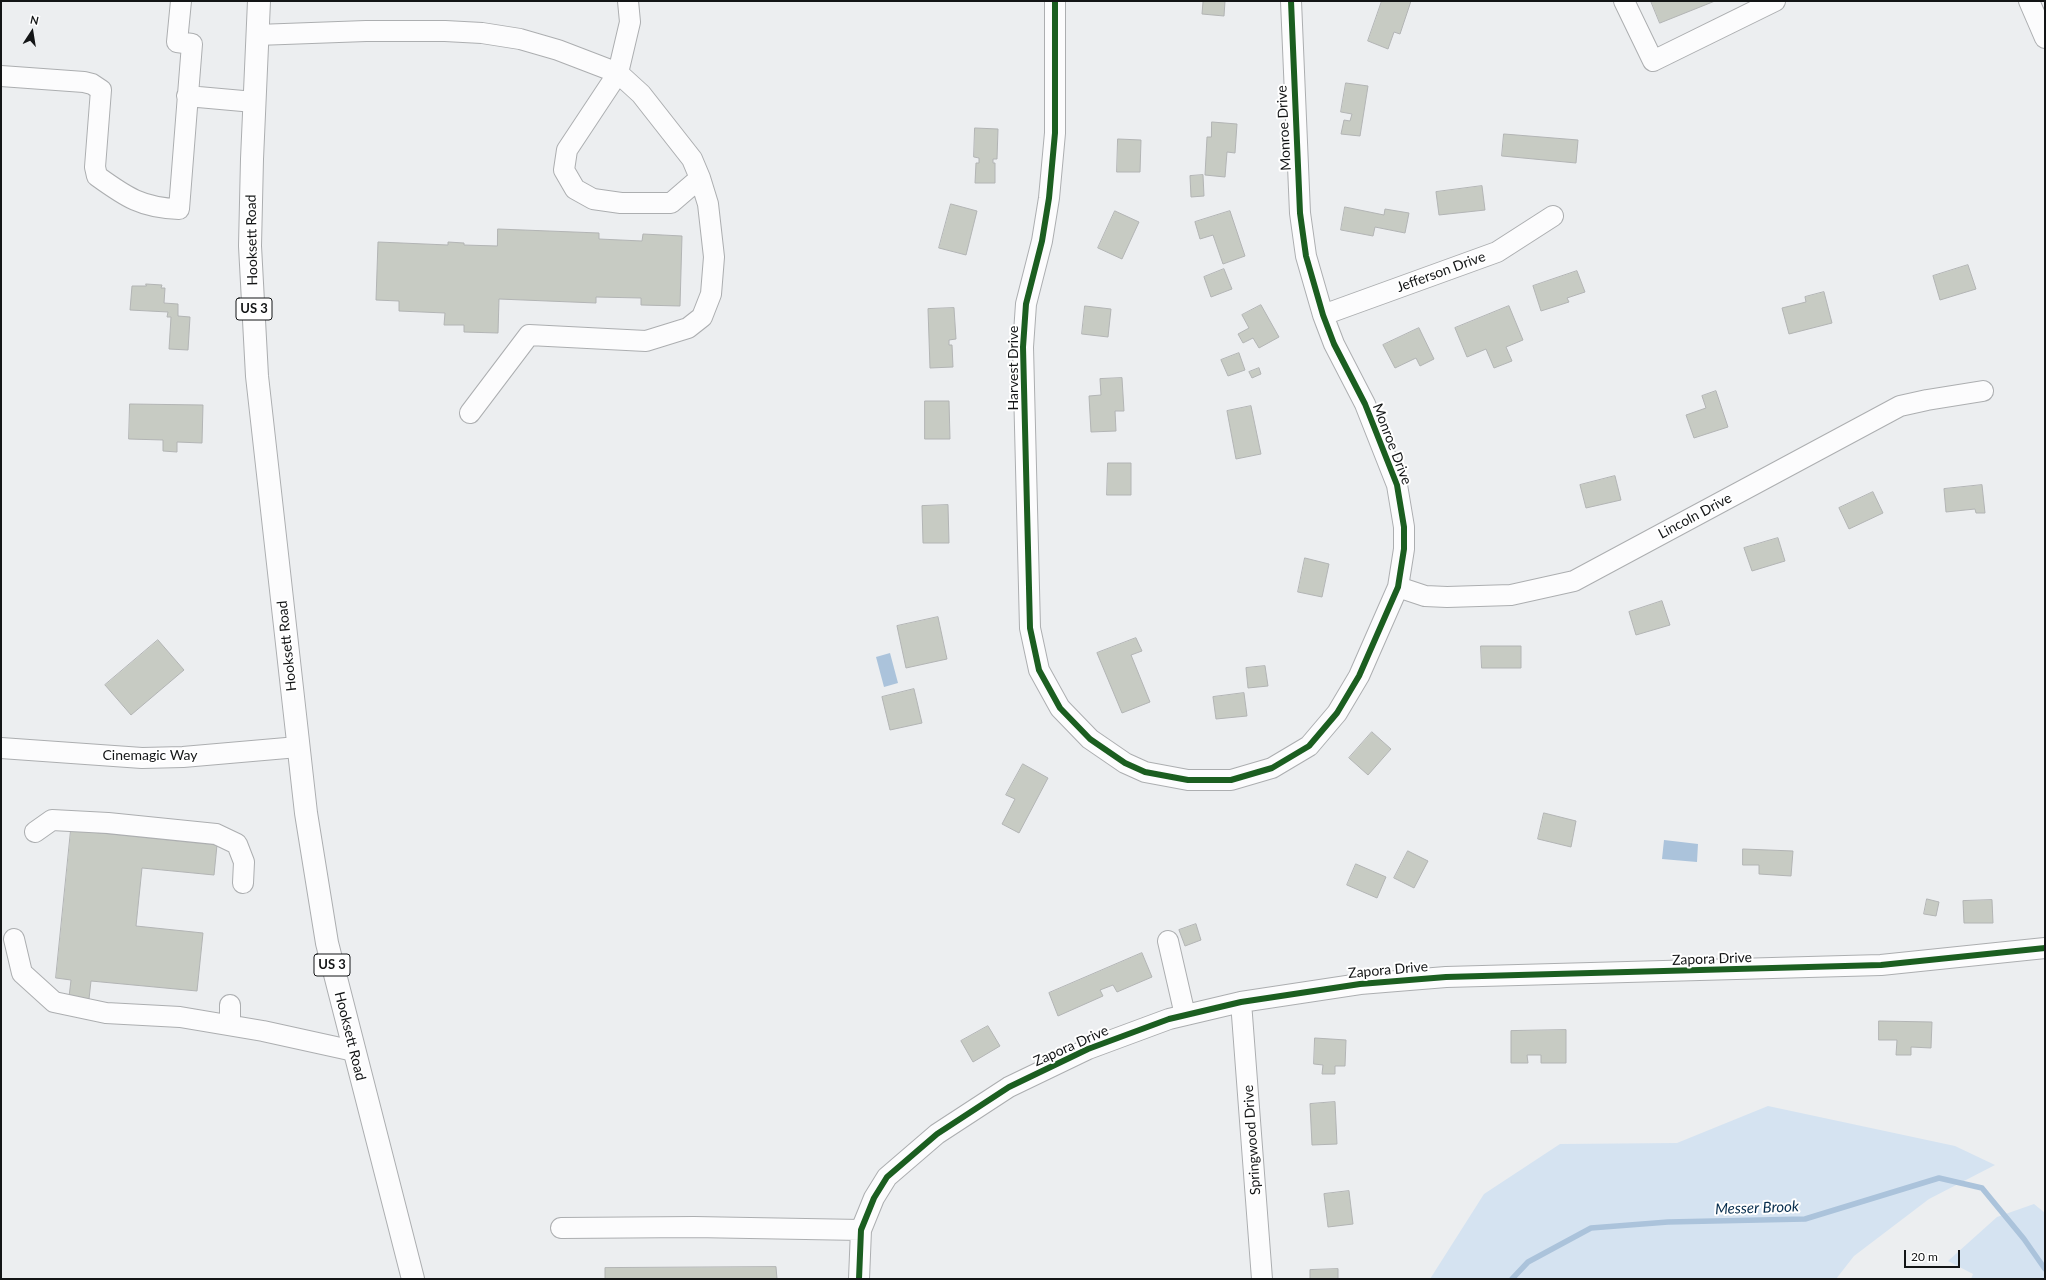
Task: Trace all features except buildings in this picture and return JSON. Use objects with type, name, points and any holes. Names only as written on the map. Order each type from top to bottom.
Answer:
[{"type":"main road","name":"Hooksett Road","points":[[259,1],[254,102],[250,246],[257,376],[298,747],[306,813],[327,944],[413,1279]]},
{"type":"street","points":[[1,76],[84,82],[92,84],[101,90],[95,167],[97,176],[129,199],[165,209],[179,209],[192,44],[177,42],[181,1]]},
{"type":"street","points":[[628,1],[630,22],[618,73],[567,150],[564,170],[575,189],[593,199],[621,203],[671,202],[700,178]]},
{"type":"street","name":"Harvest Drive","points":[[1055,1],[1055,140],[1049,198],[1042,241],[1026,304],[1023,347],[1030,628],[1039,670],[1060,708]]},
{"type":"street","name":"Monroe Drive","points":[[1060,708],[1090,739],[1125,763],[1145,772],[1188,780],[1231,780],[1272,768],[1309,746],[1337,713],[1359,676],[1398,587],[1404,548],[1404,527],[1397,485],[1365,404],[1334,344],[1323,315],[1306,256],[1300,213],[1291,1]]},
{"type":"street","points":[[1624,1],[1653,61],[1775,1]]},
{"type":"street","points":[[2029,1],[2045,38]]},
{"type":"street","points":[[257,35],[382,31],[445,31],[482,33],[520,39],[558,50],[618,73],[641,94],[670,128],[692,159],[708,204],[714,257],[711,294],[702,317],[688,328],[646,341],[529,335],[470,413]]},
{"type":"street","points":[[188,96],[254,102]]},
{"type":"street","name":"Jefferson Drive","points":[[1323,315],[1497,252],[1553,216]]},
{"type":"street","name":"Lincoln Drive","points":[[1398,587],[1425,596],[1454,597],[1511,595],[1574,581],[1900,406],[1983,391]]},
{"type":"street","name":"Cinemagic Way","points":[[1,748],[142,758],[183,757],[298,747]]},
{"type":"street","points":[[34,832],[52,820],[108,823],[216,834],[237,844],[244,862],[243,882]]},
{"type":"street","points":[[14,940],[22,973],[54,1002],[106,1013],[180,1017],[230,1025],[318,1042],[354,1051]]},
{"type":"street","points":[[1168,942],[1186,1015]]},
{"type":"street","name":"Zapora Drive","points":[[858,1279],[861,1230],[874,1198],[887,1177],[937,1134],[972,1109],[1009,1087],[1088,1049],[1169,1019],[1241,1002],[1360,984],[1446,977],[1881,966],[2045,948]]},
{"type":"street","name":"Springwood Drive","points":[[1241,1002],[1262,1279]]},
{"type":"street","points":[[230,1006],[230,1025]]},
{"type":"street","points":[[561,1228],[694,1227],[861,1230]]},
{"type":"shaded area","points":[[1768,1106],[1955,1146],[1995,1165],[1929,1199],[1854,1256],[1836,1279],[1430,1279],[1484,1194],[1560,1144],[1677,1143]]},
{"type":"shaded area","points":[[2034,1204],[2045,1213],[2045,1279],[1971,1279],[1973,1274],[1948,1261],[1997,1217]]},
{"type":"water","points":[[890,653],[898,683],[884,687],[876,657]]},
{"type":"water","points":[[1664,840],[1698,844],[1697,862],[1662,859]]},
{"type":"waterway","name":"Messer Brook","points":[[1512,1279],[1528,1262],[1591,1228],[1668,1222],[1805,1219],[1939,1178],[1982,1188],[2024,1239],[2045,1269]]},
{"type":"cycle path","points":[[1055,1],[1055,133],[1049,198],[1042,241],[1026,304],[1023,347],[1030,628],[1039,670],[1060,708],[1090,739],[1125,763],[1145,772],[1188,780],[1231,780],[1272,768],[1309,746],[1337,713],[1359,676],[1398,587],[1404,549],[1404,527],[1397,485],[1365,404],[1334,344],[1323,315],[1306,256],[1300,213],[1291,1]]},
{"type":"cycle path","points":[[859,1279],[861,1230],[874,1198],[887,1177],[937,1134],[1009,1087],[1088,1049],[1169,1019],[1241,1002],[1360,984],[1446,977],[1881,965],[2045,948]]}]
